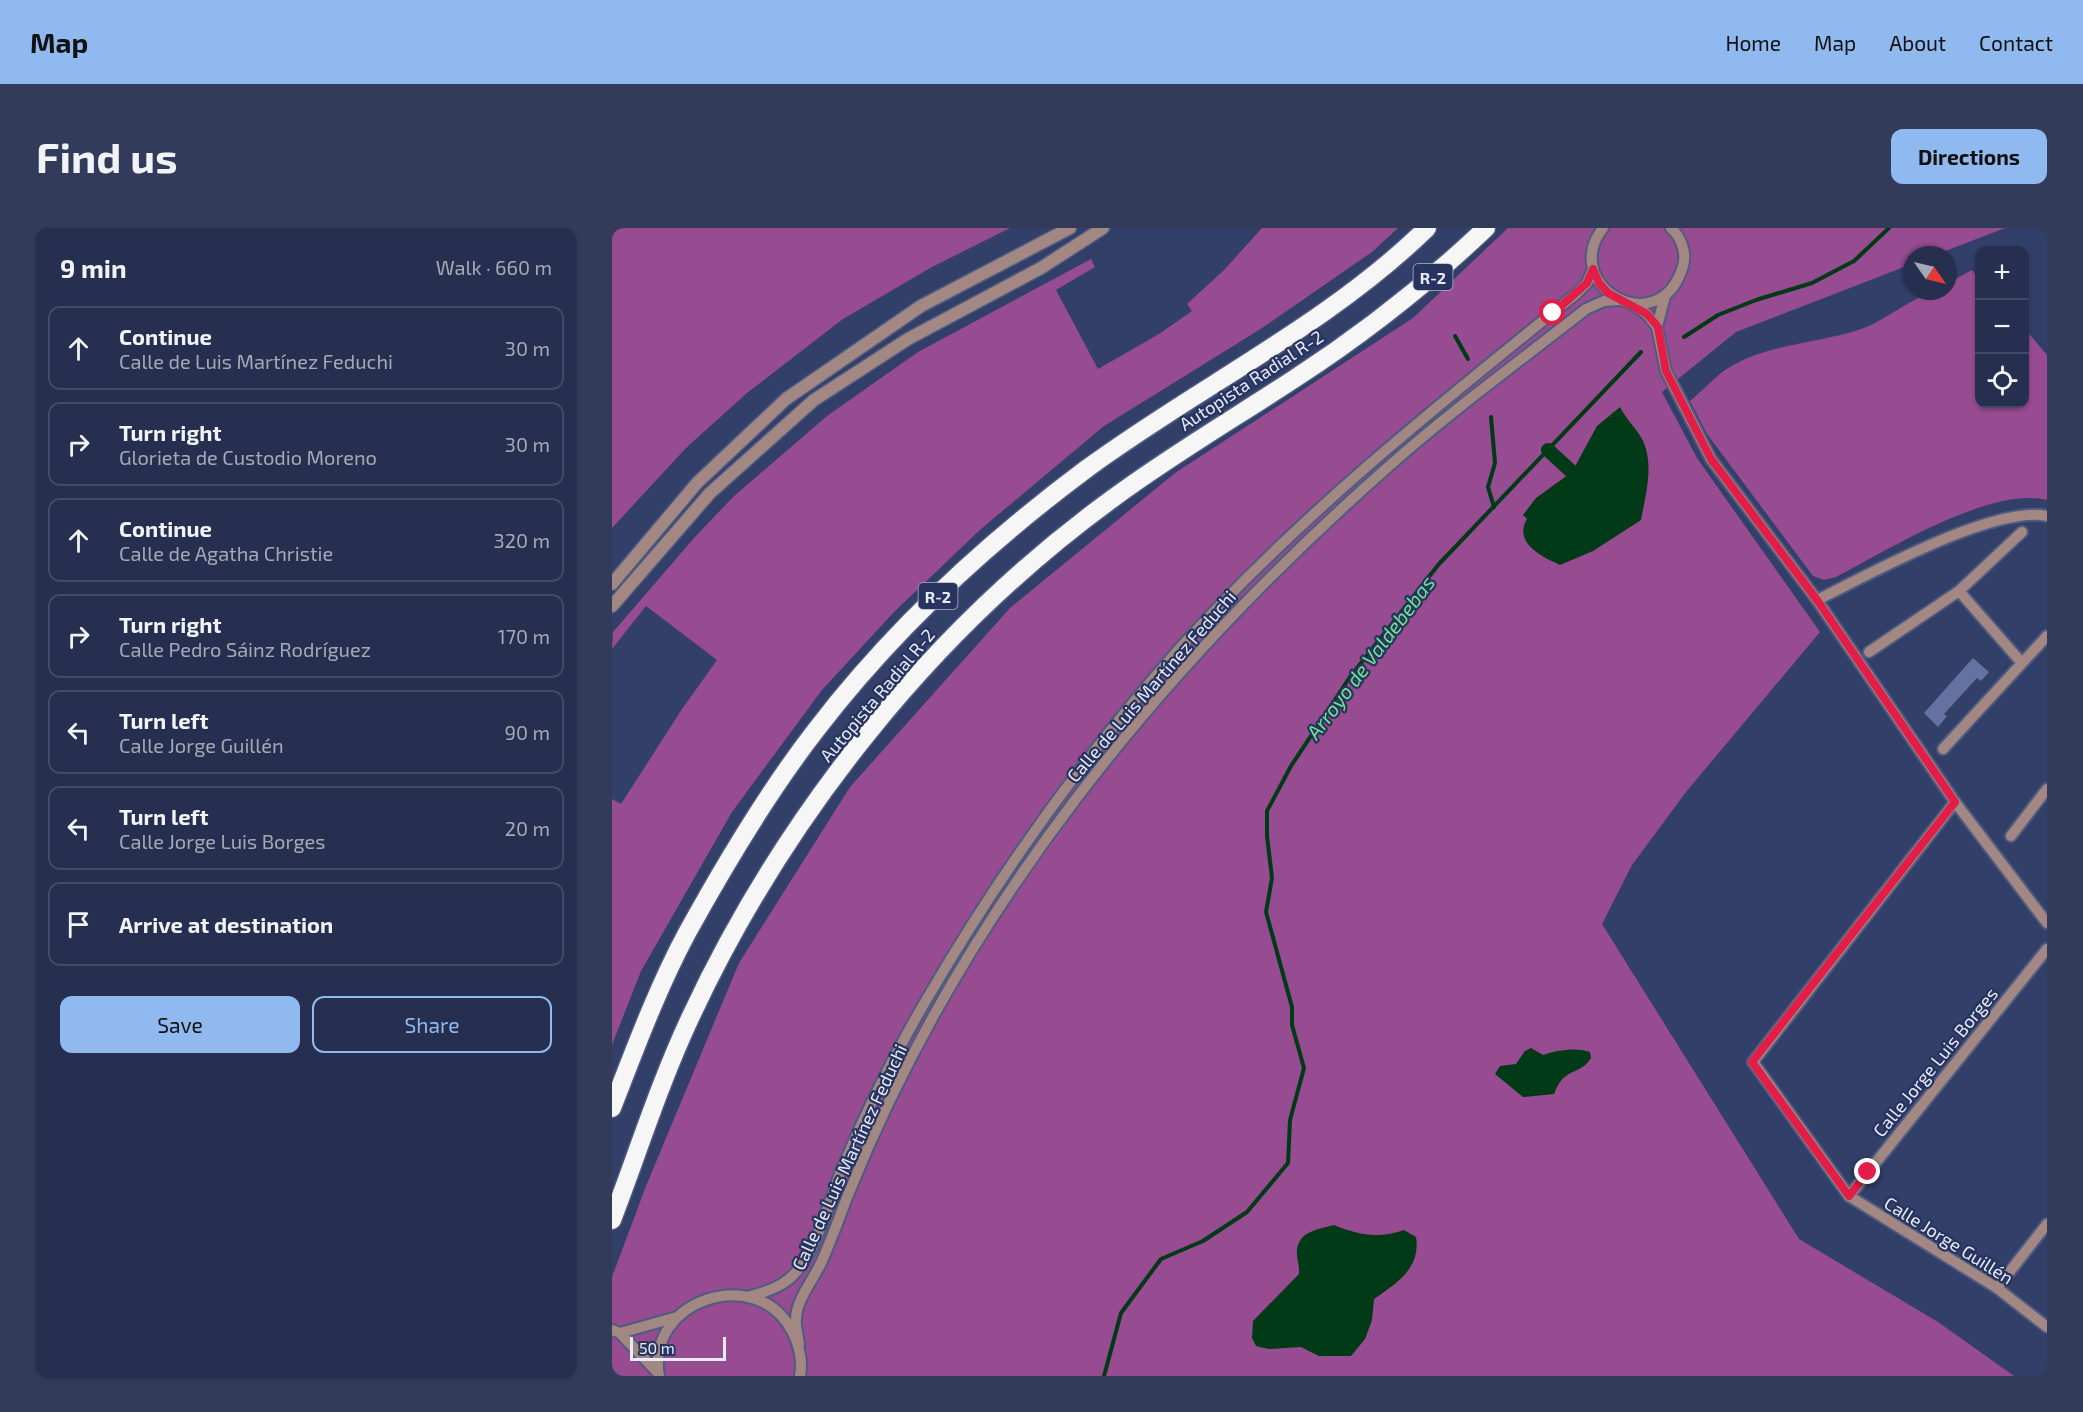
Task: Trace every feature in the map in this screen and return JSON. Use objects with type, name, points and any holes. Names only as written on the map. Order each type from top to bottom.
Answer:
[{"type":"highway","name":"Autopista Radial R-2","points":[[612,1108],[640,1036],[682,945],[754,820],[815,731],[878,657],[1006,532],[1086,469],[1325,309],[1409,245],[1426,228]]},
{"type":"highway","name":"Autopista Radial R-2","points":[[612,1220],[689,1019],[748,907],[818,799],[914,680],[963,626],[1029,565],[1111,499],[1297,378],[1376,322],[1448,265],[1486,228]]},
{"type":"street","points":[[612,584],[697,483],[786,399],[921,306],[1070,228]]},
{"type":"street","points":[[612,606],[710,493],[814,400],[909,339],[1041,268],[1103,228]]},
{"type":"street","points":[[1603,228],[1592,255],[1593,269],[1599,283],[1618,300],[1631,304],[1647,314],[1658,327]]},
{"type":"street","points":[[1631,304],[1651,303],[1665,296],[1677,283],[1684,263],[1678,230]]},
{"type":"street","name":"Calle de Luis Martínez Feduchi","points":[[750,1296],[771,1290],[795,1274],[808,1255],[844,1166],[921,1007],[1020,850],[1064,787],[1190,638],[1314,514],[1379,455],[1576,294],[1587,283],[1593,269]]},
{"type":"street","points":[[1665,296],[1658,327],[1666,371],[1711,459],[1817,600],[1955,802],[2047,923]]},
{"type":"street","name":"Calle de Luis Martínez Feduchi","points":[[800,1376],[795,1316],[822,1262],[858,1171],[924,1035],[974,948],[1076,796],[1193,656],[1257,590],[1381,474],[1586,309],[1604,301],[1618,300]]},
{"type":"street","points":[[1817,600],[1980,524],[2033,513],[2047,516]]},
{"type":"street","points":[[1869,652],[1959,591],[2022,532]]},
{"type":"street","points":[[1959,591],[2021,662]]},
{"type":"street","points":[[1943,749],[2047,636]]},
{"type":"street","points":[[2011,836],[2047,789]]},
{"type":"street","name":"Calle Jorge Guillén","points":[[1955,802],[1752,1062],[1849,1196],[1997,1288],[2047,1327]]},
{"type":"street","name":"Calle Jorge Luis Borges","points":[[1849,1196],[2047,949]]},
{"type":"street","points":[[1997,1288],[2047,1224]]},
{"type":"street","points":[[658,1374],[659,1353],[665,1333],[677,1317],[692,1304],[711,1296],[730,1293],[750,1296],[771,1306],[788,1323],[799,1344]]},
{"type":"street","points":[[616,1332],[677,1317]]},
{"type":"street","points":[[616,1332],[658,1374]]},
{"type":"shaded area","points":[[612,228],[1010,228],[932,267],[843,319],[747,393],[686,448],[612,528]]},
{"type":"shaded area","points":[[1262,228],[1398,228],[1372,252],[1259,330],[1104,426],[981,529],[895,611],[822,690],[732,812],[641,971],[612,1045],[612,799],[621,804],[682,709],[717,660],[646,606],[612,649],[613,632],[694,538],[733,497],[827,416],[918,352],[1091,259],[1095,267],[1056,290],[1098,369],[1159,334],[1192,311],[1187,304],[1224,270]]},
{"type":"shaded area","points":[[1508,228],[2005,228],[1957,247],[1903,246],[1903,267],[1736,332],[1662,392],[1697,458],[1820,632],[1686,792],[1632,865],[1602,924],[1799,1239],[1938,1322],[2014,1376],[612,1376],[612,1277],[646,1186],[739,963],[850,787],[1010,608],[1175,473],[1413,318]]},
{"type":"shaded area","points":[[1972,270],[1975,274],[1975,408],[2029,408],[2029,334],[2047,355],[2047,500],[2024,498],[1997,502],[1968,511],[1836,577],[1824,580],[1813,576],[1707,434],[1690,401],[1721,373],[1754,356],[1861,329],[1914,300],[1957,300],[1957,278]]},
{"type":"shaded area","points":[[1620,407],[1639,434],[1647,454],[1647,487],[1641,520],[1593,551],[1560,565],[1545,558],[1527,542],[1524,528],[1527,519],[1523,515],[1536,498],[1572,472],[1597,426]]},
{"type":"shaded area","points":[[1531,1048],[1543,1055],[1566,1050],[1585,1050],[1590,1052],[1591,1058],[1582,1068],[1567,1075],[1554,1094],[1523,1097],[1495,1074],[1500,1066],[1516,1064],[1525,1051]]},
{"type":"shaded area","points":[[1334,1225],[1369,1235],[1404,1230],[1416,1237],[1415,1258],[1406,1274],[1374,1299],[1372,1320],[1365,1339],[1351,1356],[1319,1356],[1301,1347],[1269,1349],[1256,1346],[1252,1338],[1253,1321],[1299,1274],[1297,1250],[1302,1239],[1311,1232]]},
{"type":"building","points":[[1973,658],[1989,672],[1981,681],[1977,678],[1944,714],[1947,716],[1938,727],[1924,713]]},
{"type":"waterway","name":"Arroyo de Valdebebas","points":[[1684,337],[1718,315],[1756,300],[1812,283],[1854,261],[1889,228]]},
{"type":"waterway","points":[[1455,336],[1468,359]]},
{"type":"waterway","name":"Arroyo de Valdebebas","points":[[1104,1376],[1121,1313],[1161,1259],[1203,1241],[1247,1212],[1288,1163],[1290,1120],[1304,1068],[1292,1025],[1292,1007],[1266,912],[1272,878],[1267,836],[1267,811],[1291,766],[1350,677],[1439,564],[1641,352]]},
{"type":"waterway","points":[[1491,417],[1495,463],[1488,487],[1494,507]]},
{"type":"waterway","points":[[1548,450],[1572,472]]},
{"type":"route","points":[[1553,313],[1587,283],[1593,269],[1599,283],[1608,293],[1647,314],[1658,327],[1666,371],[1711,459],[1817,600],[1955,802],[1752,1062],[1849,1196],[1868,1172]]}]
